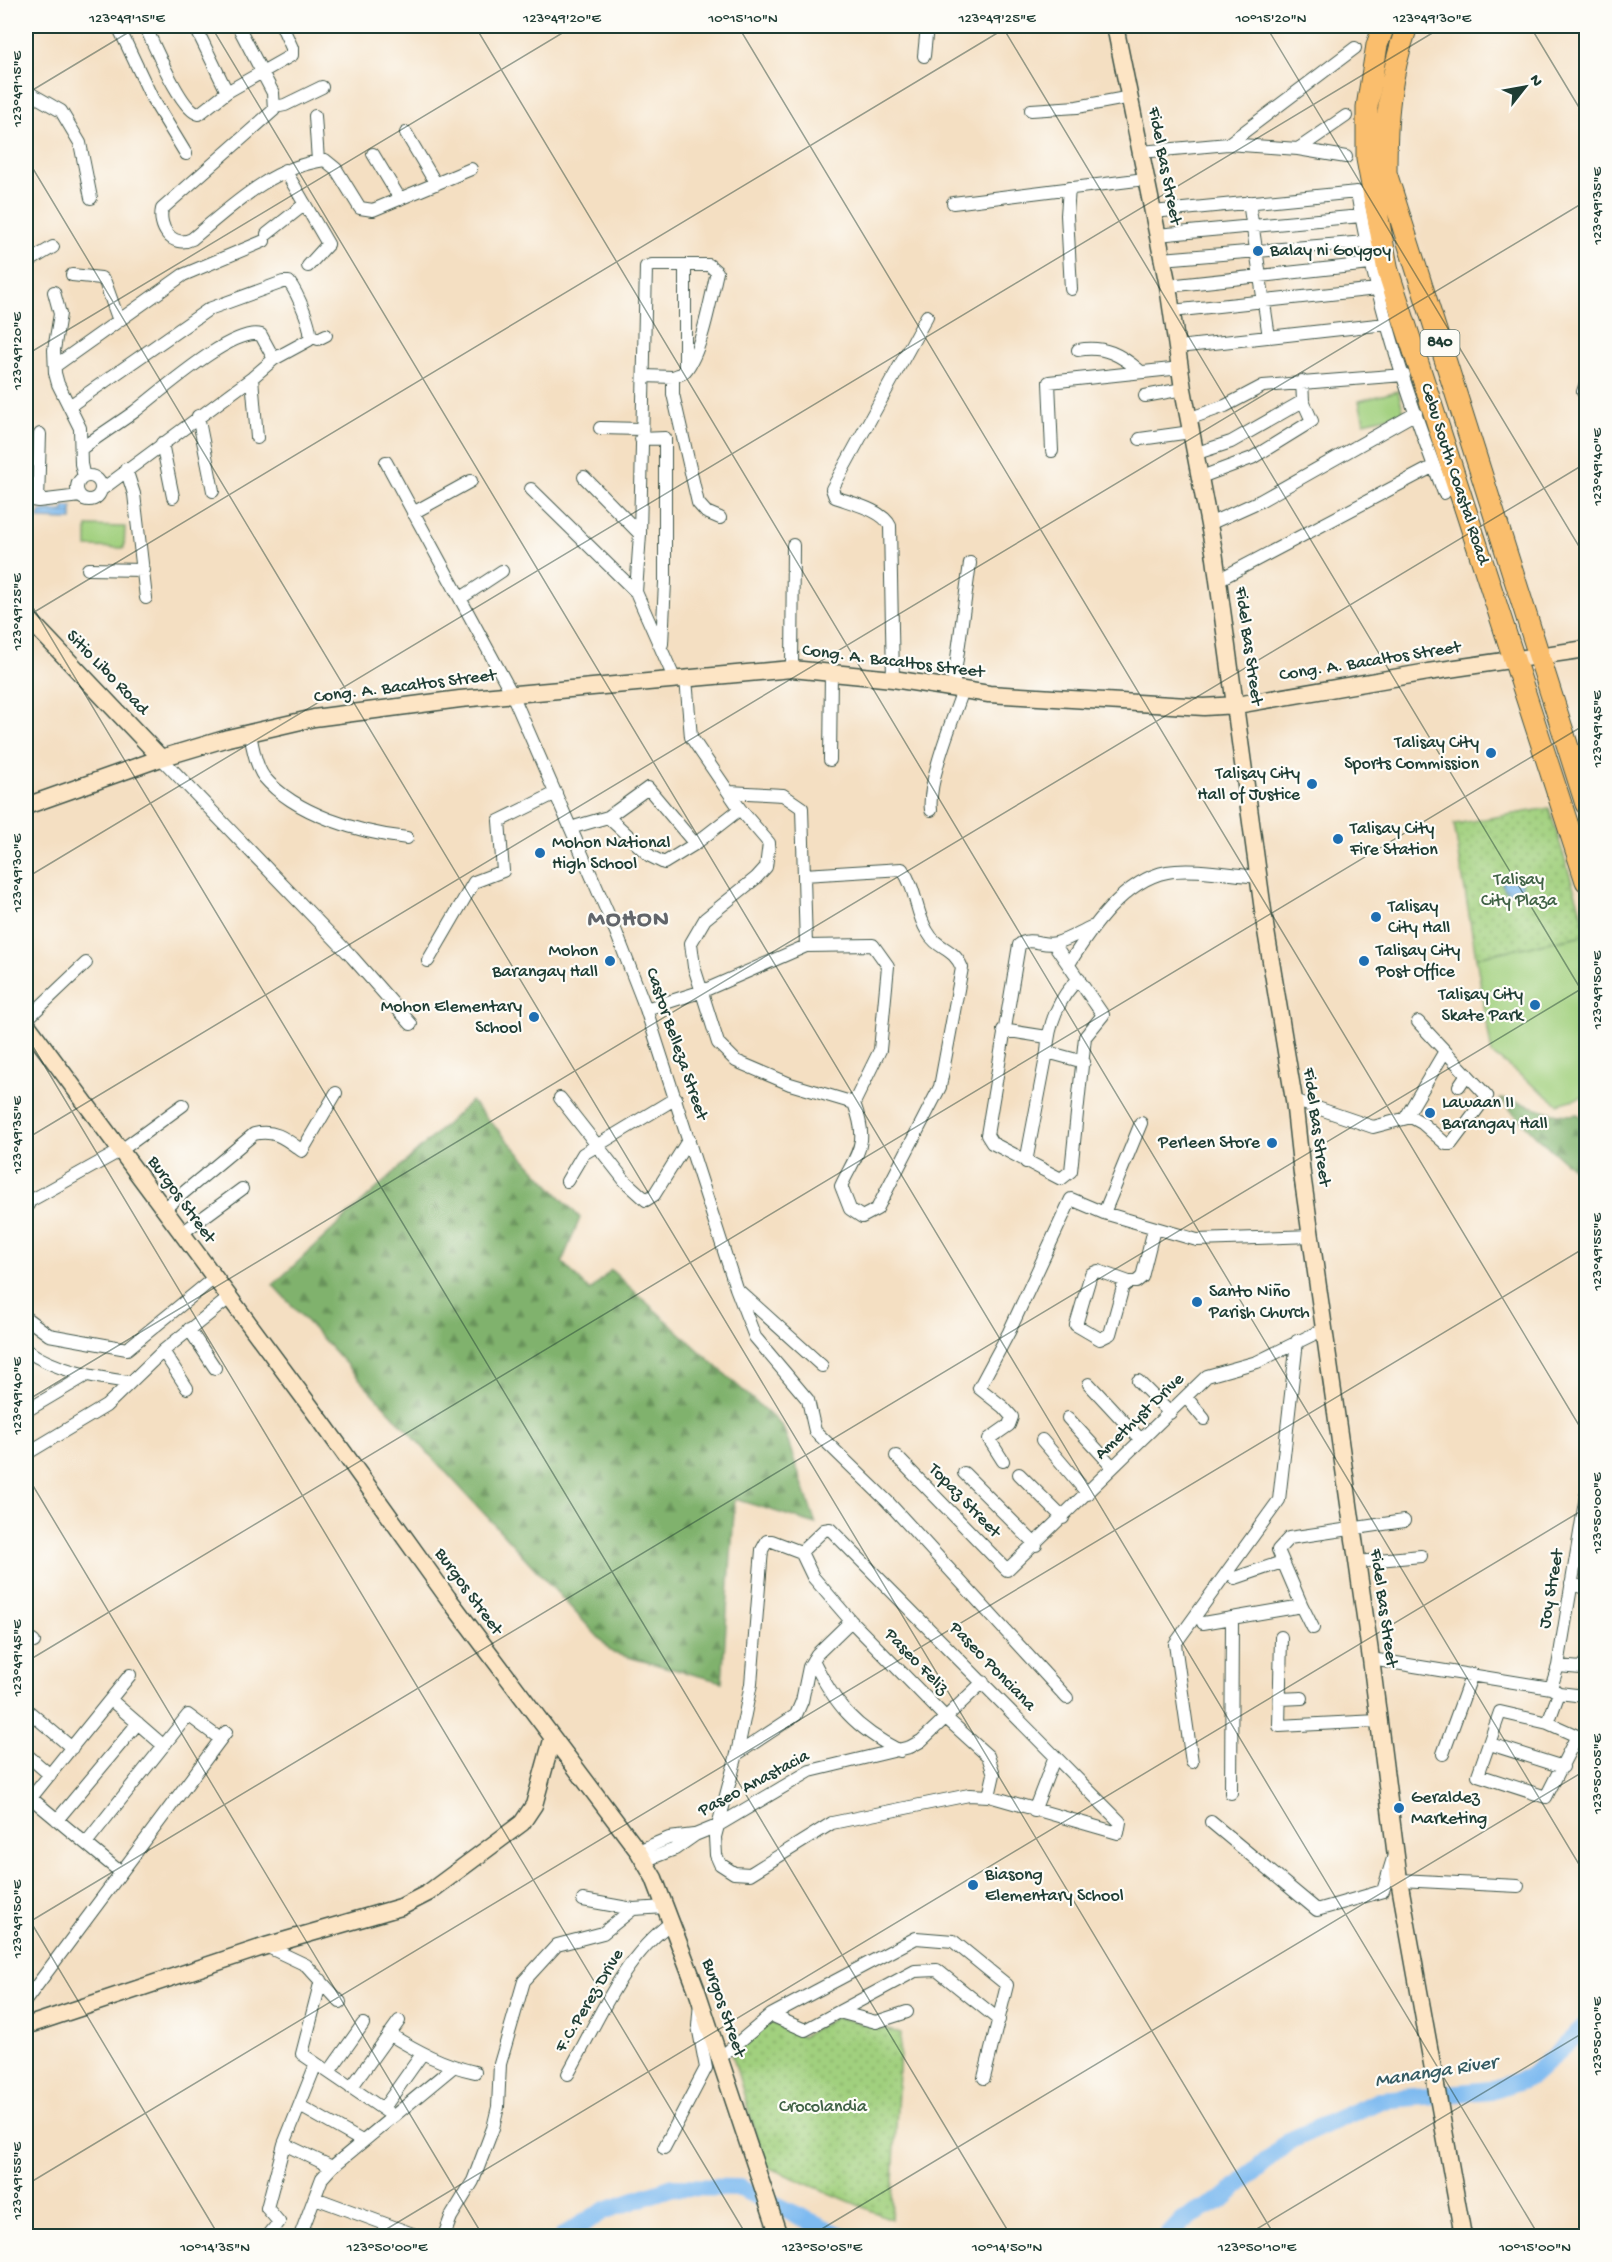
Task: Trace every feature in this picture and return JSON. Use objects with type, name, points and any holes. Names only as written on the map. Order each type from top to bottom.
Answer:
[{"type":"highway","name":"Cebu South Coastal Road","points":[[1384,26],[1377,45],[1367,107],[1366,159],[1388,271],[1385,296],[1515,659],[1587,881]]},
{"type":"highway","name":"Cebu South Coastal Road","points":[[1407,26],[1397,55],[1386,108],[1386,172],[1587,804]]},
{"type":"street","points":[[118,26],[152,98],[186,154]]},
{"type":"street","points":[[146,26],[162,65],[195,114],[204,111],[227,92],[293,52],[282,26]]},
{"type":"street","points":[[195,26],[227,92]]},
{"type":"street","points":[[238,26],[273,93],[275,107]]},
{"type":"street","points":[[924,56],[927,26]]},
{"type":"street","name":"Fidel Bas Street","points":[[1114,26],[1131,97],[1145,179],[1168,286],[1183,389],[1197,453],[1218,580],[1259,877],[1294,1100],[1399,1880],[1463,2236]]},
{"type":"street","points":[[1227,144],[1355,48]]},
{"type":"street","points":[[322,87],[285,105],[275,107],[246,138],[162,209],[160,220],[164,231],[177,241],[187,241],[243,198],[285,170],[318,161],[325,160],[336,169],[360,208],[373,210],[471,169]]},
{"type":"street","points":[[26,91],[61,111],[80,143],[91,198]]},
{"type":"street","points":[[1031,110],[1077,107],[1131,97]]},
{"type":"street","points":[[315,116],[318,161]]},
{"type":"street","points":[[1299,149],[1346,116]]},
{"type":"street","points":[[406,133],[436,184]]},
{"type":"street","points":[[1141,152],[1227,144],[1299,149],[1346,157]]},
{"type":"street","points":[[373,154],[400,199]]},
{"type":"street","points":[[285,170],[328,244],[308,266]]},
{"type":"street","points":[[953,203],[1145,179]]},
{"type":"street","points":[[1069,188],[1067,215],[1071,289]]},
{"type":"street","points":[[1153,212],[1357,192],[1370,264],[1385,296],[1386,324],[1444,493]]},
{"type":"street","points":[[1249,202],[1269,337]]},
{"type":"street","points":[[55,366],[183,275],[266,238],[305,204]]},
{"type":"street","points":[[1157,235],[1361,216]]},
{"type":"street","points":[[1162,259],[1365,242]]},
{"type":"street","points":[[26,263],[53,247]]},
{"type":"street","points":[[1168,286],[1370,264]]},
{"type":"street","points":[[636,592],[640,534],[646,267],[652,265],[709,265],[717,272],[706,320],[693,357],[679,374],[644,376]]},
{"type":"street","points":[[685,265],[679,374],[673,394],[681,438],[698,503],[706,512],[720,518]]},
{"type":"street","points":[[72,275],[101,278],[105,282],[119,321]]},
{"type":"street","points":[[71,405],[208,309],[283,282],[289,282],[294,289],[312,336],[318,339],[326,335]]},
{"type":"street","points":[[54,292],[60,314],[54,350],[58,384],[71,405],[80,428],[84,477],[77,485],[80,496]]},
{"type":"street","points":[[1172,311],[1265,301],[1385,296]]},
{"type":"street","points":[[893,678],[890,526],[887,519],[879,514],[835,497],[832,489],[927,316]]},
{"type":"street","points":[[1178,346],[1386,324]]},
{"type":"street","points":[[81,448],[133,412],[210,353],[235,339],[255,333],[261,335],[274,359]]},
{"type":"street","points":[[40,434],[32,500],[80,496],[87,500],[94,499],[126,469],[252,378],[274,359],[312,336]]},
{"type":"street","points":[[1078,350],[1105,349],[1128,361],[1140,371]]},
{"type":"street","points":[[1052,451],[1049,382],[1181,368]]},
{"type":"street","points":[[1140,439],[1190,426],[1263,386],[1302,381],[1404,375]]},
{"type":"street","points":[[252,378],[257,438]]},
{"type":"street","points":[[1201,477],[1252,458],[1312,421],[1304,401],[1302,381]]},
{"type":"street","points":[[1144,396],[1183,389]]},
{"type":"street","points":[[1197,453],[1230,442],[1304,401]]},
{"type":"street","points":[[1209,524],[1260,501],[1416,413]]},
{"type":"street","points":[[198,416],[213,490]]},
{"type":"street","points":[[600,428],[666,438],[681,438]]},
{"type":"street","points":[[662,648],[666,438]]},
{"type":"street","points":[[162,443],[173,497]]},
{"type":"street","name":"Castor Belleza Street","points":[[386,462],[513,694],[556,793],[646,1009],[736,1288],[755,1337],[808,1400],[814,1431],[887,1501],[1067,1698]]},
{"type":"street","points":[[1218,580],[1434,466]]},
{"type":"street","points":[[126,469],[134,494],[146,598]]},
{"type":"street","points":[[84,477],[95,477],[100,483],[101,490]]},
{"type":"street","points":[[584,477],[640,534]]},
{"type":"street","points":[[414,513],[471,481]]},
{"type":"street","points":[[531,489],[636,592],[662,648],[681,680],[691,737],[740,809],[769,843],[766,867],[756,878],[705,919],[691,943],[694,967],[704,991],[718,1043],[736,1061],[790,1084],[854,1103]]},
{"type":"street","points":[[792,669],[793,545]]},
{"type":"street","points":[[931,810],[930,798],[958,689],[970,563]]},
{"type":"street","points":[[88,569],[144,570]]},
{"type":"street","points":[[461,598],[502,572]]},
{"type":"street","name":"Sitio Libo Road","points":[[26,616],[160,758]]},
{"type":"street","name":"Cong. A. Bacaltos Street","points":[[26,806],[160,758],[250,733],[325,716],[513,694],[792,669],[893,678],[958,689],[1204,707],[1237,705],[1587,649]]},
{"type":"street","points":[[830,760],[831,671]]},
{"type":"street","points":[[250,733],[262,776],[297,806],[380,835],[407,838]]},
{"type":"street","points":[[160,758],[352,957],[411,1024]]},
{"type":"street","points":[[577,826],[608,817],[648,788],[695,844]]},
{"type":"street","points":[[729,792],[783,795],[802,808],[806,946]]},
{"type":"street","points":[[429,962],[474,882],[503,871],[499,821],[556,793]]},
{"type":"street","points":[[608,817],[658,862],[669,862],[740,809]]},
{"type":"street","points":[[646,1009],[704,991],[806,946],[873,945],[888,966],[880,1050],[854,1103],[863,1129],[861,1146],[841,1186],[850,1209],[862,1217],[877,1209],[940,1087],[962,968],[957,955],[937,944],[926,930],[913,883],[902,869],[804,875]]},
{"type":"street","points":[[1069,964],[1091,927],[1142,881],[1162,873],[1184,871],[1259,877]]},
{"type":"street","points":[[1054,944],[1103,1015],[1085,1037],[1070,1173],[1059,1179],[992,1143],[987,1135],[1018,945],[1022,942],[1037,941],[1054,944],[1091,927]]},
{"type":"street","points":[[26,1022],[86,963]]},
{"type":"street","points":[[1026,1162],[1047,1052],[1047,1037],[1062,999],[1079,979]]},
{"type":"street","name":"Burgos Street","points":[[26,1022],[552,1740],[641,1856],[668,1915],[700,2001],[779,2236]]},
{"type":"street","points":[[1294,1100],[1373,1127],[1406,1117],[1422,1123],[1438,1138],[1451,1144],[1487,1096],[1418,1022]]},
{"type":"street","points":[[1003,1030],[1047,1037]]},
{"type":"street","points":[[1047,1052],[1084,1062]]},
{"type":"street","points":[[1406,1117],[1445,1052]]},
{"type":"street","points":[[1459,1086],[1467,1074]]},
{"type":"street","points":[[164,1209],[254,1134],[267,1131],[280,1135],[302,1151],[336,1093]]},
{"type":"street","points":[[560,1098],[625,1181],[640,1197],[649,1200],[689,1139]]},
{"type":"street","points":[[567,1181],[575,1162],[582,1154],[676,1098]]},
{"type":"street","points":[[26,1208],[30,1201],[120,1151],[183,1105]]},
{"type":"street","points":[[1104,1213],[1142,1123]]},
{"type":"street","points":[[182,1233],[242,1189]]},
{"type":"street","points":[[1002,1461],[989,1439],[1009,1425],[1012,1417],[979,1388],[1009,1332],[1071,1199],[1104,1213],[1197,1240],[1312,1236]]},
{"type":"street","points":[[1129,1282],[1120,1292],[1110,1334],[1100,1340],[1076,1325],[1091,1274],[1098,1271],[1129,1282],[1136,1282],[1142,1277],[1154,1228]]},
{"type":"street","points":[[26,1318],[49,1335],[127,1349],[214,1278]]},
{"type":"street","points":[[736,1288],[822,1366]]},
{"type":"street","points":[[26,1454],[106,1406],[128,1382],[163,1351],[229,1298]]},
{"type":"street","points":[[189,1329],[215,1368]]},
{"type":"street","name":"Amethyst Drive","points":[[1007,1570],[1036,1545],[1207,1376],[1257,1362],[1324,1329]]},
{"type":"street","points":[[1192,1762],[1175,1644],[1280,1500],[1297,1341]]},
{"type":"street","points":[[26,1350],[36,1358],[85,1376],[128,1382]]},
{"type":"street","points":[[163,1351],[187,1388]]},
{"type":"street","points":[[26,1411],[85,1376]]},
{"type":"street","points":[[1138,1381],[1170,1413]]},
{"type":"street","points":[[1089,1384],[1141,1440]]},
{"type":"street","points":[[1186,1397],[1204,1419]]},
{"type":"street","points":[[1068,1418],[1113,1467]]},
{"type":"street","points":[[1042,1440],[1088,1494]]},
{"type":"street","name":"Topaz Street","points":[[896,1456],[1007,1570]]},
{"type":"street","points":[[963,1473],[1036,1545]]},
{"type":"street","points":[[1019,1474],[1063,1518]]},
{"type":"street","name":"Joy Street","points":[[1548,1723],[1586,1503]]},
{"type":"street","points":[[1313,1628],[1278,1550],[1289,1538],[1353,1531],[1404,1521]]},
{"type":"street","name":"Paseo Ponciana","points":[[801,1552],[824,1530],[833,1531],[1120,1822],[1120,1830],[1114,1834],[1034,1811]]},
{"type":"street","points":[[801,1552],[771,1540],[767,1541],[762,1550],[751,1684],[737,1754],[717,1826],[715,1849],[720,1864],[734,1873],[750,1874],[832,1823],[969,1795],[989,1796],[1034,1811],[1054,1756]]},
{"type":"street","name":"Paseo Feliz","points":[[801,1552],[813,1577],[851,1621],[945,1717],[988,1756],[994,1774],[989,1796]]},
{"type":"street","points":[[1358,1562],[1421,1556]]},
{"type":"street","points":[[1235,1578],[1282,1562]]},
{"type":"street","points":[[1571,1584],[1587,1587]]},
{"type":"street","points":[[1203,1623],[1302,1606]]},
{"type":"street","points":[[1230,1793],[1232,1618]]},
{"type":"street","points":[[737,1754],[796,1715],[813,1660],[851,1621]]},
{"type":"street","points":[[1281,1637],[1279,1726],[1378,1720]]},
{"type":"street","points":[[1371,1659],[1472,1674],[1584,1696],[1587,1701]]},
{"type":"street","points":[[813,1660],[828,1689],[848,1717],[875,1738],[900,1751]]},
{"type":"street","points":[[1558,1666],[1581,1668],[1587,1661]]},
{"type":"street","points":[[1443,1754],[1472,1674]]},
{"type":"street","points":[[120,1872],[57,1820],[28,1801],[130,1675]]},
{"type":"street","name":"Paseo Anastacia","points":[[641,1856],[669,1838],[695,1835],[717,1826],[810,1771],[900,1751],[921,1741],[982,1682]]},
{"type":"street","points":[[1280,1699],[1302,1698]]},
{"type":"street","points":[[111,1700],[164,1746]]},
{"type":"street","points":[[26,1710],[72,1748]]},
{"type":"street","points":[[1500,1712],[1548,1723],[1577,1736],[1546,1797],[1478,1775],[1490,1744],[1500,1712]]},
{"type":"street","points":[[26,2000],[222,1735],[188,1715],[86,1843]]},
{"type":"street","points":[[57,1820],[138,1723]]},
{"type":"street","points":[[26,2026],[266,1946],[401,1907],[429,1893],[522,1823],[534,1805],[552,1740]]},
{"type":"street","points":[[1490,1744],[1563,1767]]},
{"type":"street","points":[[26,1754],[50,1775]]},
{"type":"street","points":[[1211,1822],[1317,1910],[1383,1891],[1390,1864],[1396,1852]]},
{"type":"street","points":[[1399,1880],[1518,1886]]},
{"type":"street","points":[[583,1900],[668,1915]]},
{"type":"street","points":[[444,2236],[451,2217],[473,2181],[494,2128],[498,2107],[500,2064],[524,1981],[557,1945],[603,1933],[633,1909]]},
{"type":"street","name":"F.C.Perez Drive","points":[[568,2074],[620,1981],[668,1915]]},
{"type":"street","points":[[720,2058],[771,2015],[916,1938],[953,1941],[1007,1985],[984,2078]]},
{"type":"street","points":[[266,1946],[306,1965],[340,2002]]},
{"type":"street","points":[[771,2015],[805,2030],[915,1971],[926,1970],[937,1971],[999,2020]]},
{"type":"street","points":[[321,1980],[302,2054],[388,2113]]},
{"type":"street","points":[[664,2148],[706,2068],[698,2026],[700,2001]]},
{"type":"street","points":[[839,2012],[876,2022],[907,2012]]},
{"type":"street","points":[[351,2088],[399,2021]]},
{"type":"street","points":[[329,2072],[363,2024]]},
{"type":"street","points":[[389,2034],[422,2054],[453,2067],[475,2072]]},
{"type":"street","points":[[388,2113],[422,2054]]},
{"type":"street","points":[[268,2236],[279,2222],[267,2208],[284,2144],[316,2064]]},
{"type":"street","points":[[300,2236],[322,2178],[388,2113],[453,2067]]},
{"type":"street","points":[[300,2106],[362,2141]]},
{"type":"street","points":[[284,2144],[332,2167]]},
{"type":"street","points":[[315,2198],[417,2236]]},
{"type":"green space","points":[[1398,391],[1404,413],[1364,422],[1359,401]]},
{"type":"green space","points":[[87,526],[125,527],[124,548],[87,547]]},
{"type":"green space","name":"Talisay City Plaza","points":[[1549,808],[1586,927],[1586,935],[1476,957],[1454,824]]},
{"type":"green space","name":"Talisay City Skate Park","points":[[1586,935],[1586,1096],[1558,1104],[1492,1054],[1476,957]]},
{"type":"green space","points":[[1500,1099],[1559,1114],[1578,1114],[1586,1123],[1586,1180],[1537,1137]]},
{"type":"green space","points":[[471,1101],[580,1218],[562,1262],[590,1291],[611,1270],[783,1427],[816,1524],[735,1499],[722,1682],[613,1653],[273,1285]]},
{"type":"green space","name":"Crocolandia","points":[[835,2017],[901,2033],[891,2219],[765,2166],[732,2054],[770,2022],[802,2037]]},
{"type":"water","points":[[64,507],[72,507],[72,520],[38,519],[41,511],[64,511]]},
{"type":"water","points":[[1512,873],[1519,876],[1522,883],[1519,890],[1512,893],[1505,890],[1502,883],[1505,876]]},
{"type":"waterway","name":"Mananga River","points":[[1168,2236],[1183,2220],[1224,2198],[1289,2141],[1381,2100],[1491,2090],[1531,2077],[1586,2026]]},
{"type":"waterway","name":"Mananga River","points":[[563,2236],[603,2211],[673,2187],[740,2188],[841,2236]]},
{"type":"place","name":"Balay ni Goygoy","points":[[1258,251]]},
{"type":"place","name":"Talisay City Sports Commission","points":[[1491,753]]},
{"type":"place","name":"Talisay City Hall of Justice","points":[[1312,784]]},
{"type":"place","name":"Talisay City Fire Station","points":[[1338,839]]},
{"type":"place","name":"Mohon National High School","points":[[540,853]]},
{"type":"place","name":"Talisay City Hall","points":[[1376,917]]},
{"type":"place","name":"Mohon Barangay Hall","points":[[610,961]]},
{"type":"place","name":"Talisay City Post Office","points":[[1364,961]]},
{"type":"place","name":"Talisay City Skate Park","points":[[1535,1005]]},
{"type":"place","name":"Mohon Elementary School","points":[[534,1017]]},
{"type":"place","name":"Lawaan II Barangay Hall","points":[[1430,1113]]},
{"type":"place","name":"Perleen Store","points":[[1272,1143]]},
{"type":"place","name":"Santo Niño Parish Church","points":[[1197,1302]]},
{"type":"place","name":"Geraldez Marketing","points":[[1399,1808]]},
{"type":"place","name":"Biasong Elementary School","points":[[973,1885]]},
{"type":"district","name":"MOHON","points":[[629,920]]}]
